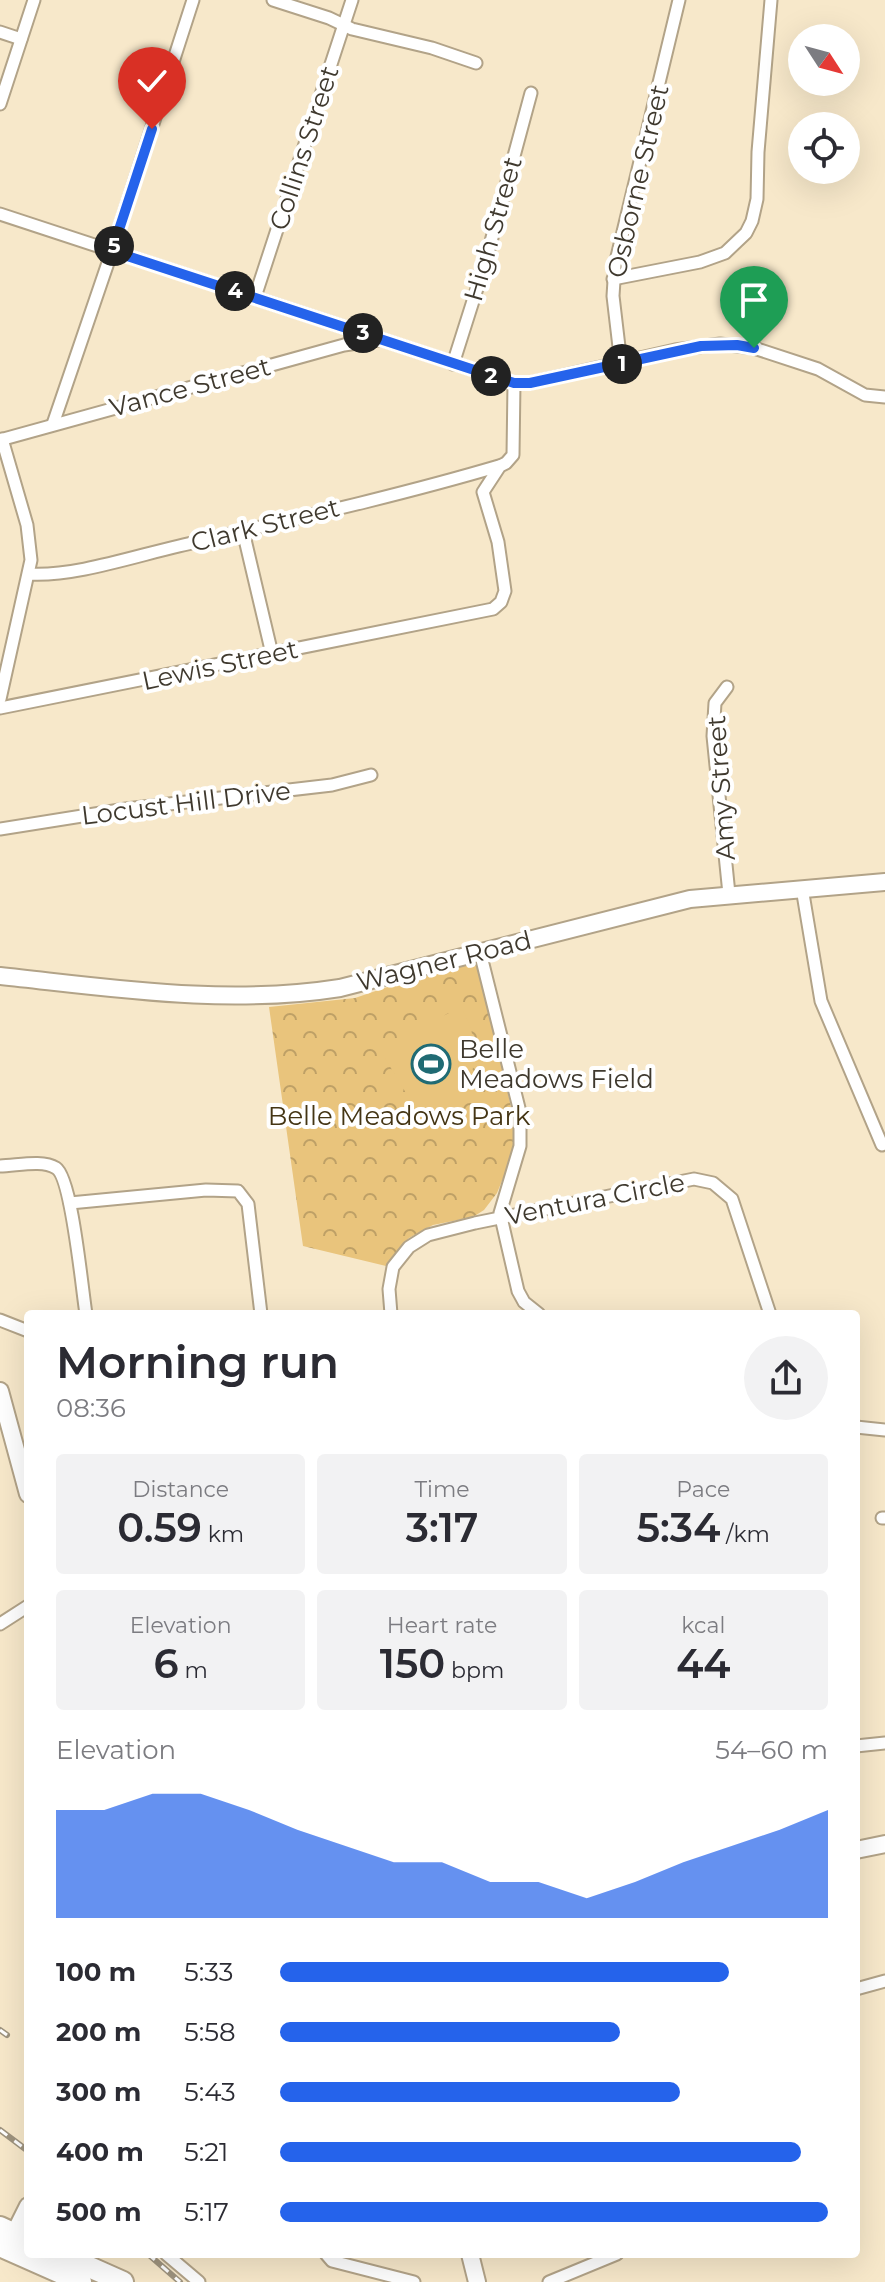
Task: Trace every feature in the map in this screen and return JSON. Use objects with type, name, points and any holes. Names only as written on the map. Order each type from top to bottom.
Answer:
[{"type":"highway","points":[[41,2258],[81,2282]]},
{"type":"highway","points":[[69,2258],[123,2282]]},
{"type":"street","points":[[0,104],[34,0]]},
{"type":"street","points":[[53,424],[193,0]]},
{"type":"street","points":[[273,0],[344,25],[476,63]]},
{"type":"street","name":"Collins Street","points":[[255,297],[352,0]]},
{"type":"street","name":"Osborne Street","points":[[621,364],[613,279],[679,0]]},
{"type":"street","points":[[613,279],[700,262],[725,253],[746,233],[757,199],[771,0]]},
{"type":"street","points":[[0,32],[21,39]]},
{"type":"street","name":"High Street","points":[[453,364],[486,260],[531,93]]},
{"type":"street","points":[[0,214],[514,383],[530,383],[701,346],[737,345],[818,369],[865,395],[885,397]]},
{"type":"street","name":"Vance Street","points":[[1,439],[344,345],[381,339]]},
{"type":"street","points":[[500,466],[510,460],[514,449],[514,383]]},
{"type":"street","points":[[0,699],[29,574],[30,544],[1,439]]},
{"type":"street","name":"Clark Street","points":[[29,574],[62,572],[243,531],[432,486],[500,466]]},
{"type":"street","name":"Lewis Street","points":[[0,708],[493,609],[505,591],[498,542],[483,492],[500,466]]},
{"type":"street","points":[[243,531],[272,654]]},
{"type":"street","name":"Amy Street","points":[[727,687],[715,703],[713,736],[729,894]]},
{"type":"street","name":"Locust Hill Drive","points":[[0,829],[126,809],[332,785],[371,775]]},
{"type":"street","name":"Wagner Road","points":[[0,976],[170,994],[279,996],[340,988],[690,899],[885,882]]},
{"type":"street","points":[[802,888],[821,1001],[882,1145]]},
{"type":"street","points":[[480,952],[521,1125],[520,1146],[501,1207],[501,1219],[518,1291],[524,1302],[534,1310]]},
{"type":"street","points":[[0,1166],[52,1166],[63,1174],[85,1310]]},
{"type":"street","name":"Ventura Circle","points":[[391,1310],[391,1275],[401,1255],[428,1235],[688,1179],[713,1183],[732,1199],[769,1310]]},
{"type":"street","points":[[70,1203],[182,1191],[238,1191],[248,1204],[261,1310]]},
{"type":"street","points":[[0,1320],[24,1329]]},
{"type":"street","points":[[0,1391],[24,1479]]},
{"type":"street","points":[[860,1427],[885,1430]]},
{"type":"street","points":[[0,1624],[24,1609]]},
{"type":"street","points":[[860,1746],[885,1743]]},
{"type":"street","points":[[860,1849],[885,1844]]},
{"type":"street","points":[[860,1988],[885,1981]]},
{"type":"street","points":[[10,2239],[24,2213]]},
{"type":"street","points":[[171,2258],[199,2282]]},
{"type":"street","points":[[329,2258],[414,2282]]},
{"type":"street","points":[[471,2258],[477,2282]]},
{"type":"street","points":[[549,2282],[607,2258]]},
{"type":"green space","name":"Belle Meadows Park","points":[[470,959],[478,964],[484,983],[516,1130],[511,1159],[497,1193],[484,1210],[473,1217],[433,1225],[409,1238],[386,1266],[303,1246],[269,1007],[355,998]]},
{"type":"green space","name":"Belle Meadows Field","points":[[461,1007],[474,1042],[471,1074],[455,1102],[426,1126],[383,1055],[383,1046]]},
{"type":"railway","points":[[0,2030],[7,2035]]},
{"type":"railway","points":[[0,2130],[24,2148]]},
{"type":"railway","points":[[153,2258],[180,2282]]},
{"type":"place","name":"Belle Meadows Field","points":[[431,1064]]},
{"type":"route","points":[[152,129],[112,251],[514,383],[530,383],[701,346],[720,344],[754,348]]}]
